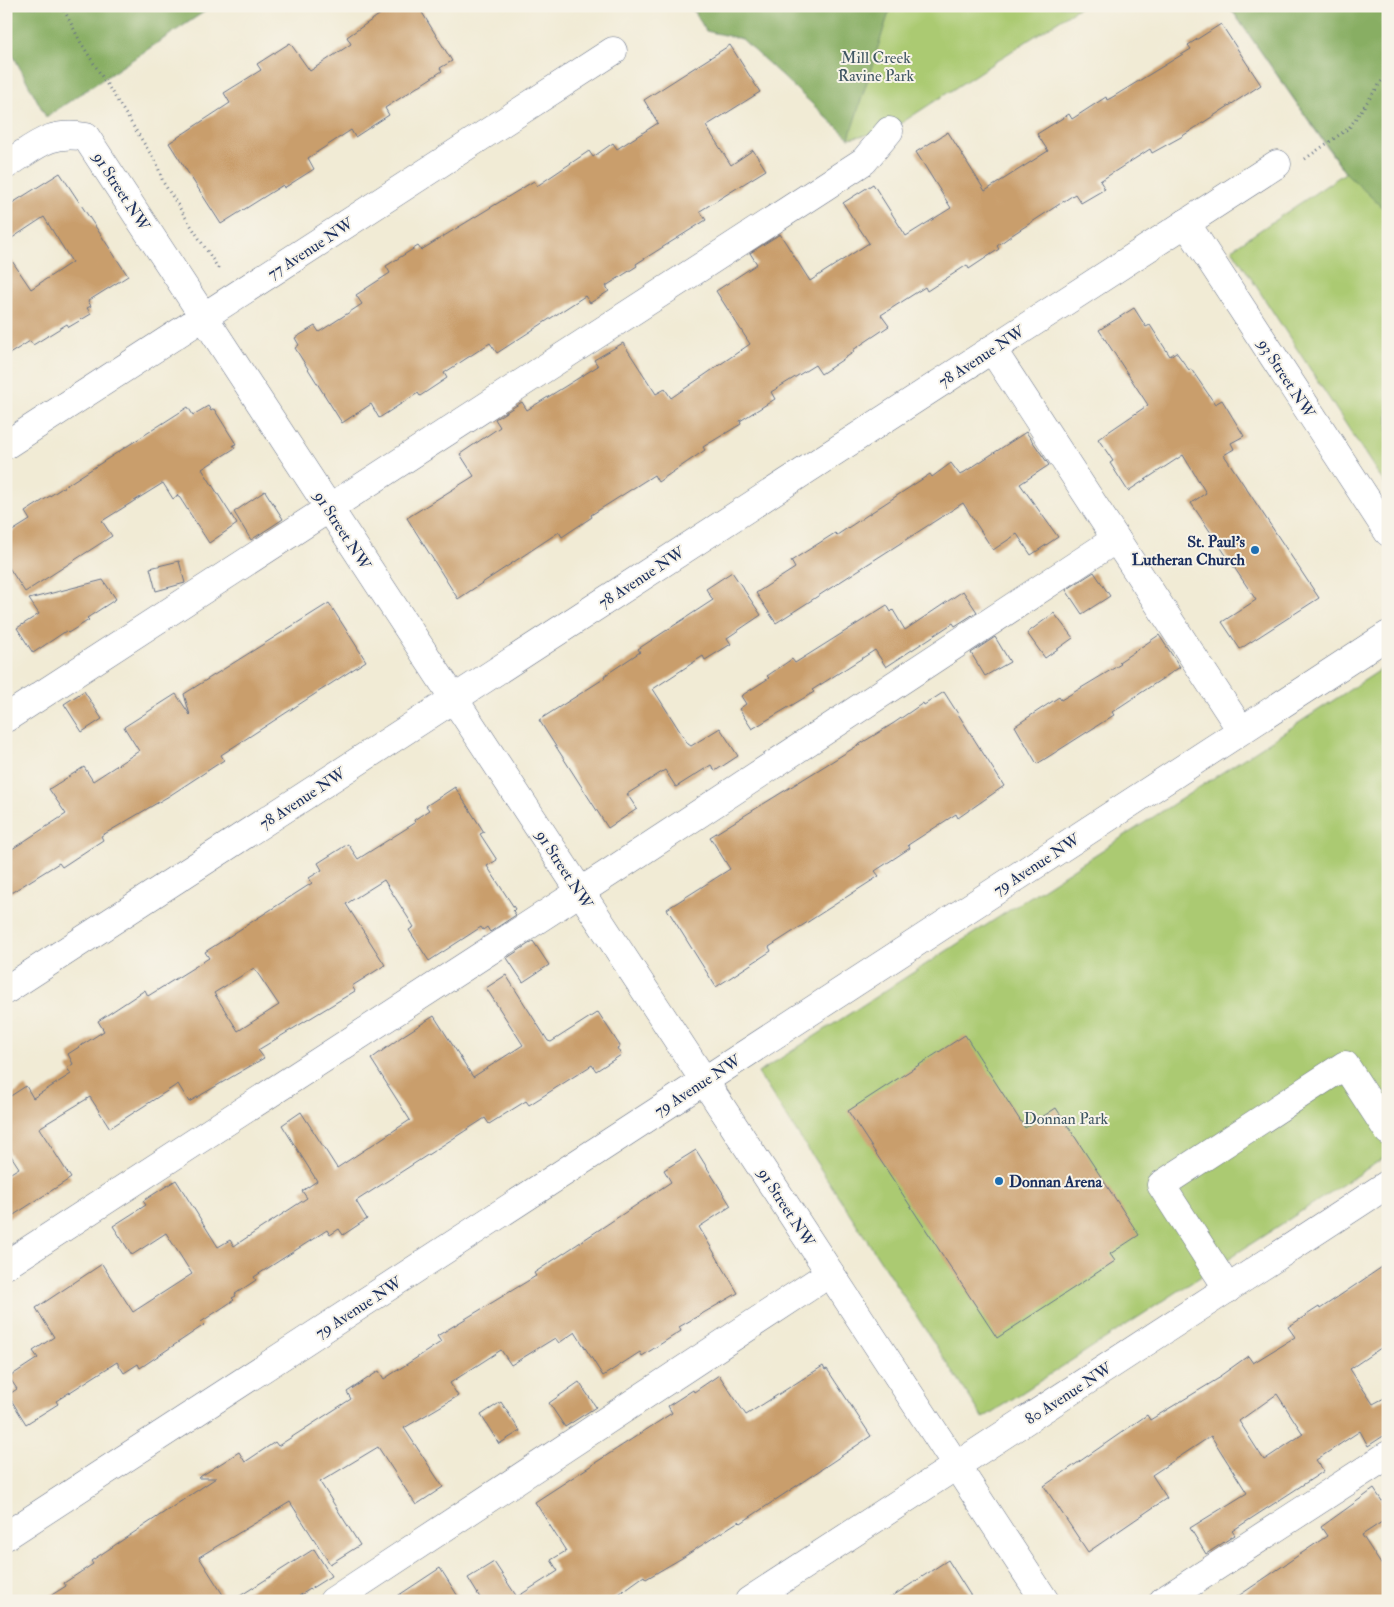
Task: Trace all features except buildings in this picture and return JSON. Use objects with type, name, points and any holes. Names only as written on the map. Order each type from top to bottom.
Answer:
[{"type":"street","name":"77 Avenue NW","points":[[6,445],[613,51]]},
{"type":"street","points":[[6,718],[330,510],[864,161],[889,130]]},
{"type":"street","name":"91 Street NW","points":[[6,166],[49,138],[60,134],[86,137],[1045,1601]]},
{"type":"street","name":"78 Avenue NW","points":[[6,990],[1277,164]]},
{"type":"street","name":"93 Street NW","points":[[1186,223],[1388,532]]},
{"type":"street","points":[[992,349],[1241,730]]},
{"type":"street","points":[[6,1265],[580,892],[1116,539]]},
{"type":"street","name":"79 Avenue NW","points":[[6,1536],[1388,635]]},
{"type":"street","points":[[1228,1289],[1161,1185],[1345,1065],[1388,1132]]},
{"type":"street","name":"80 Avenue NW","points":[[749,1601],[1388,1184]]},
{"type":"street","points":[[333,1601],[830,1273]]},
{"type":"street","points":[[1164,1601],[1388,1455]]},
{"type":"path","points":[[62,6],[81,43],[157,164],[163,182],[225,278]]},
{"type":"path","points":[[1277,164],[1300,162],[1349,128],[1388,72]]},
{"type":"green space","points":[[6,6],[213,6],[46,117],[6,42]]},
{"type":"green space","points":[[691,6],[891,6],[849,138],[742,39],[706,31]]},
{"type":"green space","name":"Mill Creek Ravine Park","points":[[765,6],[1081,6],[889,131],[849,138]]},
{"type":"green space","points":[[1229,6],[1388,6],[1388,489],[1232,249],[1345,173]]},
{"type":"green space","points":[[1229,6],[1388,6],[1388,213],[1346,173]]},
{"type":"green space","name":"Donnan Park","points":[[1388,665],[1388,1155],[983,1418],[758,1073]]},
{"type":"place","name":"St. Paul's Lutheran Church","points":[[1255,550]]},
{"type":"place","name":"Donnan Arena","points":[[999,1181]]}]
